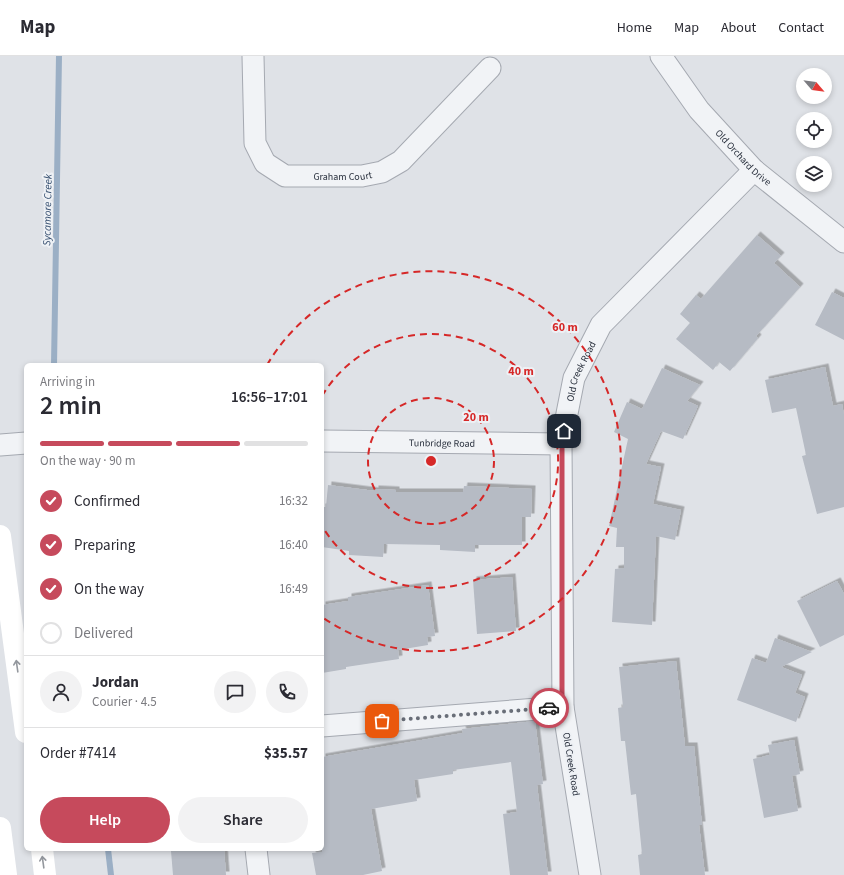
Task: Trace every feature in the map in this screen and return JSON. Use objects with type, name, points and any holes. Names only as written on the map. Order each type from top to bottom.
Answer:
[{"type":"main road","points":[[0,536],[24,717]]},
{"type":"main road","points":[[0,828],[6,875]]},
{"type":"main road","points":[[42,851],[45,875]]},
{"type":"street","name":"Graham Court","points":[[253,56],[255,143],[265,163],[285,176],[362,176],[382,172],[401,161],[490,68]]},
{"type":"street","name":"Old Orchard Drive","points":[[661,56],[699,110],[754,170],[844,242]]},
{"type":"street","name":"Old Creek Road","points":[[590,875],[562,707],[562,444],[574,378],[601,325],[754,170]]},
{"type":"street","name":"Tunbridge Road","points":[[324,441],[562,444]]},
{"type":"street","points":[[0,445],[24,443]]},
{"type":"street","points":[[324,726],[562,707]]},
{"type":"street","points":[[256,851],[259,875]]},
{"type":"building","points":[[757,235],[781,256],[774,263],[800,287],[756,336],[758,338],[730,371],[719,362],[713,370],[676,339],[690,323],[680,314],[696,295],[701,299]]},
{"type":"building","points":[[832,292],[844,298],[844,340],[815,325]]},
{"type":"building","points":[[825,367],[833,406],[842,404],[844,415],[844,507],[817,514],[802,456],[806,455],[796,408],[772,413],[765,380]]},
{"type":"building","points":[[662,368],[700,385],[687,401],[698,406],[683,439],[661,431],[646,464],[661,467],[653,504],[681,510],[675,540],[656,536],[652,625],[612,622],[615,569],[624,568],[624,547],[616,547],[617,528],[609,526],[628,439],[614,432],[627,402],[642,409]]},
{"type":"building","points":[[328,485],[375,491],[375,489],[396,490],[396,492],[463,492],[464,486],[532,489],[531,517],[522,517],[522,545],[475,545],[475,552],[440,550],[440,545],[384,544],[383,557],[349,555],[349,551],[324,547],[324,507],[326,507]]},
{"type":"building","points":[[512,577],[516,631],[477,634],[473,580]]},
{"type":"building","points":[[837,581],[844,594],[844,635],[820,647],[797,601]]},
{"type":"building","points":[[428,585],[435,636],[427,637],[428,645],[398,650],[399,659],[346,667],[346,669],[324,673],[324,605],[348,601],[348,597]]},
{"type":"building","points":[[775,638],[812,652],[781,667],[802,675],[795,693],[805,697],[796,722],[737,700],[752,658],[766,663]]},
{"type":"building","points":[[676,661],[685,746],[694,746],[702,825],[699,825],[705,875],[640,875],[638,855],[642,854],[636,794],[631,795],[625,741],[621,741],[618,708],[623,707],[619,667]]},
{"type":"building","points":[[535,721],[543,784],[537,785],[548,875],[510,875],[503,814],[517,812],[511,762],[453,770],[453,774],[414,780],[417,801],[371,809],[382,871],[363,875],[316,875],[312,853],[324,851],[324,757],[463,733],[462,729]]},
{"type":"building","points":[[794,740],[800,774],[792,776],[798,811],[764,818],[753,759],[770,755],[768,745]]},
{"type":"building","points":[[171,851],[224,851],[226,875],[173,875]]},
{"type":"waterway","name":"Sycamore Creek","points":[[54,363],[59,56]]},
{"type":"waterway","name":"Sycamore Creek","points":[[108,851],[111,875]]},
{"type":"way so far","points":[[382,721],[549,708]]},
{"type":"route","points":[[549,708],[562,707],[562,444],[564,431]]}]
